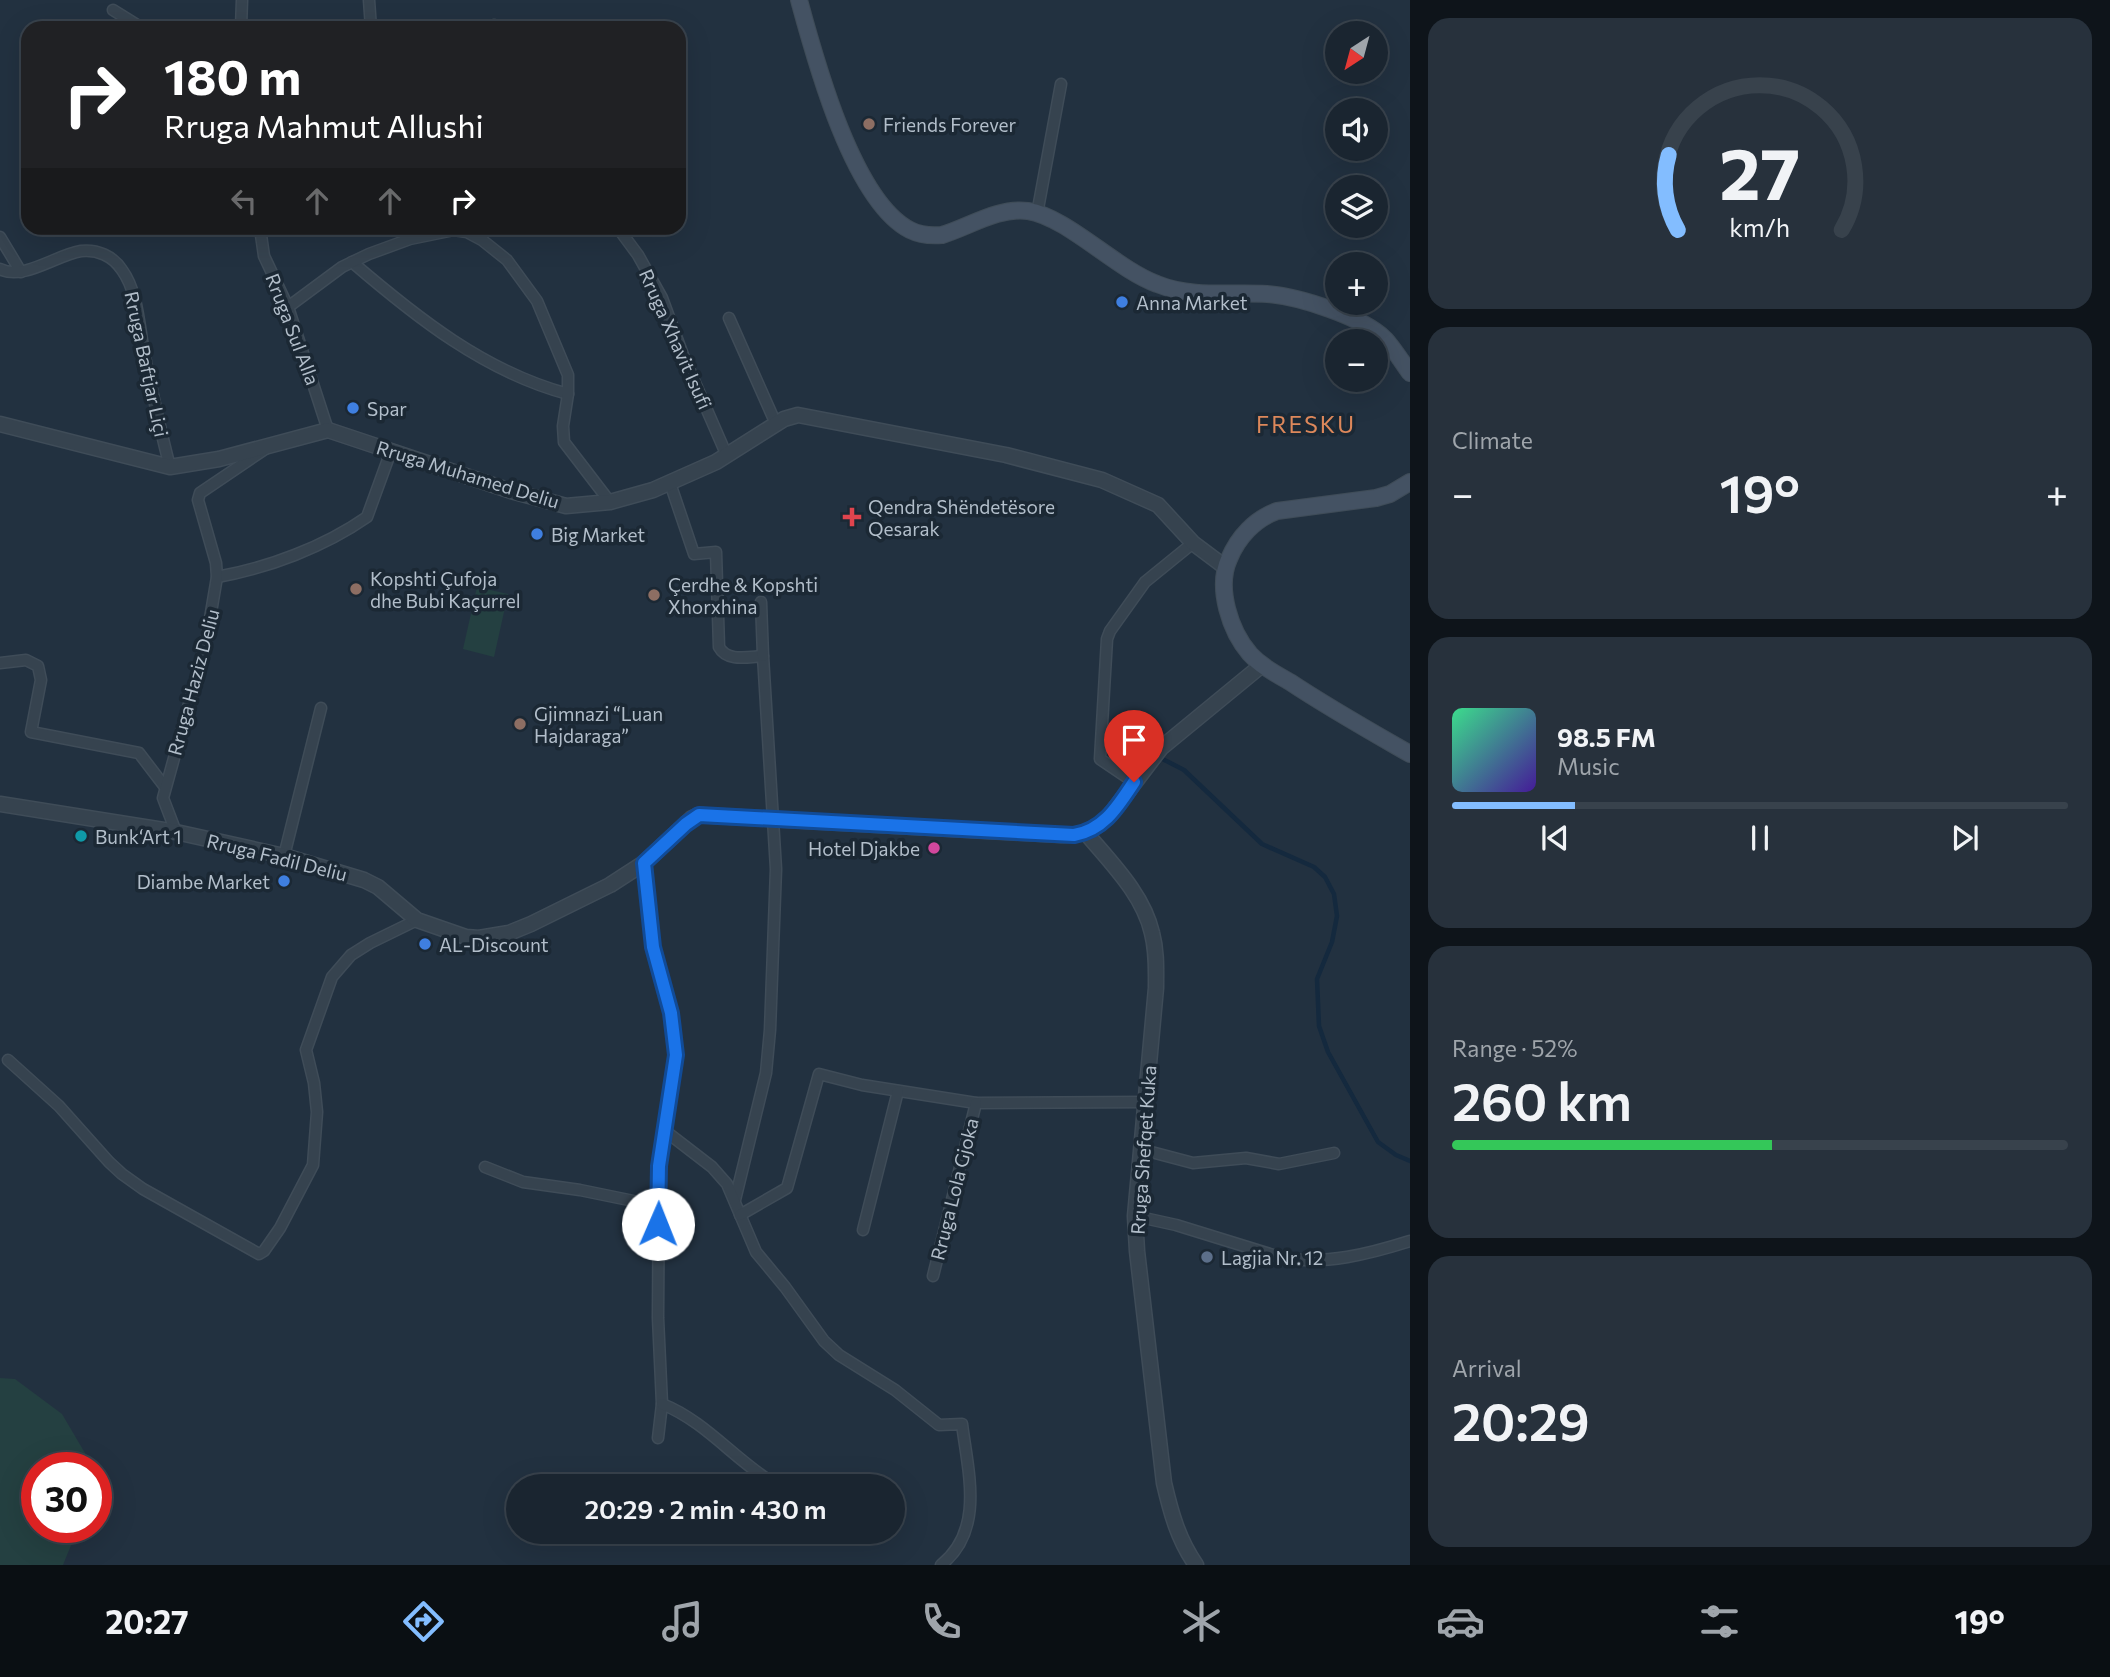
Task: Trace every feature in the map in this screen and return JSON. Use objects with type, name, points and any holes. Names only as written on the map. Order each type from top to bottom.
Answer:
[{"type":"main road","points":[[799,0],[814,57],[838,121],[863,175],[884,208],[911,231],[932,236],[952,232],[1006,213],[1027,211],[1058,223],[1127,270],[1158,285],[1198,293],[1284,296],[1337,313],[1383,337],[1410,373]]},
{"type":"main road","points":[[1410,482],[1390,494],[1376,498],[1277,511],[1268,515],[1251,527],[1237,543],[1225,567],[1224,590],[1241,642],[1262,665],[1410,754]]},
{"type":"street","points":[[241,21],[242,0]]},
{"type":"street","points":[[369,0],[370,21]]},
{"type":"street","points":[[113,10],[131,21]]},
{"type":"street","points":[[1037,214],[1061,84]]},
{"type":"street","name":"Rruga Sul Alla","points":[[261,235],[264,256],[288,307],[328,430]]},
{"type":"street","points":[[288,307],[328,276],[352,262],[426,235]]},
{"type":"street","points":[[473,235],[507,260],[537,301],[568,375],[564,442],[610,502]]},
{"type":"street","name":"Rruga Xhavit Isufi","points":[[623,235],[638,255],[662,298],[683,355],[727,456]]},
{"type":"street","points":[[0,237],[21,272]]},
{"type":"street","name":"Rruga Baftjar Liçi","points":[[0,269],[11,274],[21,272],[74,252],[87,250],[100,252],[121,268],[129,280],[134,300],[157,418],[170,467]]},
{"type":"street","points":[[352,262],[422,320],[482,359],[568,394]]},
{"type":"street","points":[[729,318],[776,424]]},
{"type":"street","name":"Rruga Muhamed Deliu","points":[[328,430],[511,491],[566,506],[633,497],[670,483],[727,456],[776,424],[790,416],[798,415],[993,453],[1080,473],[1121,487],[1158,505],[1192,543],[1225,567]]},
{"type":"street","points":[[0,424],[170,467],[219,459],[328,430]]},
{"type":"street","points":[[270,445],[200,493],[199,508],[216,563],[217,577],[264,567],[367,517],[391,451]]},
{"type":"street","points":[[670,483],[694,554],[716,552],[719,647],[723,654],[730,657],[763,656]]},
{"type":"street","points":[[1134,782],[1100,759],[1107,639],[1145,582],[1192,543]]},
{"type":"street","name":"Rruga Haziz Deliu","points":[[176,832],[163,799],[206,642],[217,577]]},
{"type":"street","points":[[735,1200],[766,1073],[770,1030],[775,882],[774,819],[761,602]]},
{"type":"street","name":"Rruga Haziz Deliu","points":[[0,663],[26,660],[38,666],[41,680],[31,732],[139,753],[165,787]]},
{"type":"street","points":[[8,1060],[59,1106],[122,1174],[143,1189],[258,1254],[264,1251],[275,1236],[313,1165],[317,1112],[314,1083],[306,1050],[332,976],[351,955],[370,943],[417,920],[466,937],[502,935],[531,924],[592,894],[644,863],[699,815],[1061,835],[1086,833],[1110,815],[1161,748],[1262,665]]},
{"type":"street","points":[[284,856],[321,708]]},
{"type":"street","name":"Rruga Fadil Deliu","points":[[0,804],[176,832],[284,856],[365,880],[378,887],[417,920]]},
{"type":"street","name":"Rruga Shefqet Kuka","points":[[1086,833],[1145,911],[1156,955],[1156,988],[1135,1216],[1164,1483],[1179,1537],[1196,1565]]},
{"type":"street","points":[[644,863],[653,947],[671,1013],[676,1055],[664,1130],[658,1206],[658,1318],[662,1404],[658,1438]]},
{"type":"street","points":[[740,1215],[787,1188],[819,1074],[898,1091],[976,1103],[1146,1102]]},
{"type":"street","points":[[863,1230],[898,1091]]},
{"type":"street","name":"Rruga Lola Gjoka","points":[[933,1276],[976,1103]]},
{"type":"street","points":[[664,1130],[712,1167],[727,1184],[755,1252],[785,1287],[824,1341],[839,1355],[895,1390],[939,1425],[961,1424],[970,1483],[969,1523],[953,1556],[941,1565]]},
{"type":"street","points":[[1140,1149],[1193,1163],[1246,1158],[1279,1164],[1334,1153]]},
{"type":"street","points":[[485,1167],[523,1182],[580,1190],[658,1206]]},
{"type":"street","points":[[1135,1216],[1176,1225],[1283,1258],[1316,1261],[1377,1251],[1410,1241]]},
{"type":"street","points":[[662,1404],[692,1420],[759,1474]]},
{"type":"green space","points":[[477,587],[508,594],[494,657],[463,649]]},
{"type":"green space","points":[[0,1378],[15,1379],[62,1414],[84,1452],[21,1452],[21,1543],[72,1543],[63,1565],[0,1565]]},
{"type":"waterway","points":[[1145,750],[1184,770],[1262,844],[1314,867],[1325,877],[1334,894],[1337,916],[1332,942],[1317,979],[1319,1026],[1328,1052],[1378,1142],[1410,1161]]},
{"type":"place","name":"Friends Forever","points":[[869,124]]},
{"type":"place","name":"Anna Market","points":[[1122,302]]},
{"type":"place","name":"Spar","points":[[353,408]]},
{"type":"place","name":"Qendra Shëndetësore Qesarak","points":[[852,517]]},
{"type":"place","name":"Big Market","points":[[537,534]]},
{"type":"place","name":"Kopshti Çufoja dhe Bubi Kaçurrel","points":[[356,589]]},
{"type":"place","name":"Çerdhe & Kopshti Xhorxhina","points":[[654,595]]},
{"type":"place","name":"Gjimnazi “Luan Hajdaraga”","points":[[520,724]]},
{"type":"place","name":"Bunk‘Art 1","points":[[81,836]]},
{"type":"place","name":"Hotel Djakbe","points":[[934,848]]},
{"type":"place","name":"Diambe Market","points":[[284,881]]},
{"type":"place","name":"AL-Discount","points":[[425,944]]},
{"type":"place","name":"Lagjia Nr. 12","points":[[1207,1257]]},
{"type":"district","name":"FRESKU","points":[[1306,424]]},
{"type":"route","points":[[658,1224],[659,1166],[676,1055],[671,1013],[653,947],[644,863],[692,818],[699,815],[723,816],[1074,835],[1086,833],[1100,825],[1121,802],[1134,782]]}]
